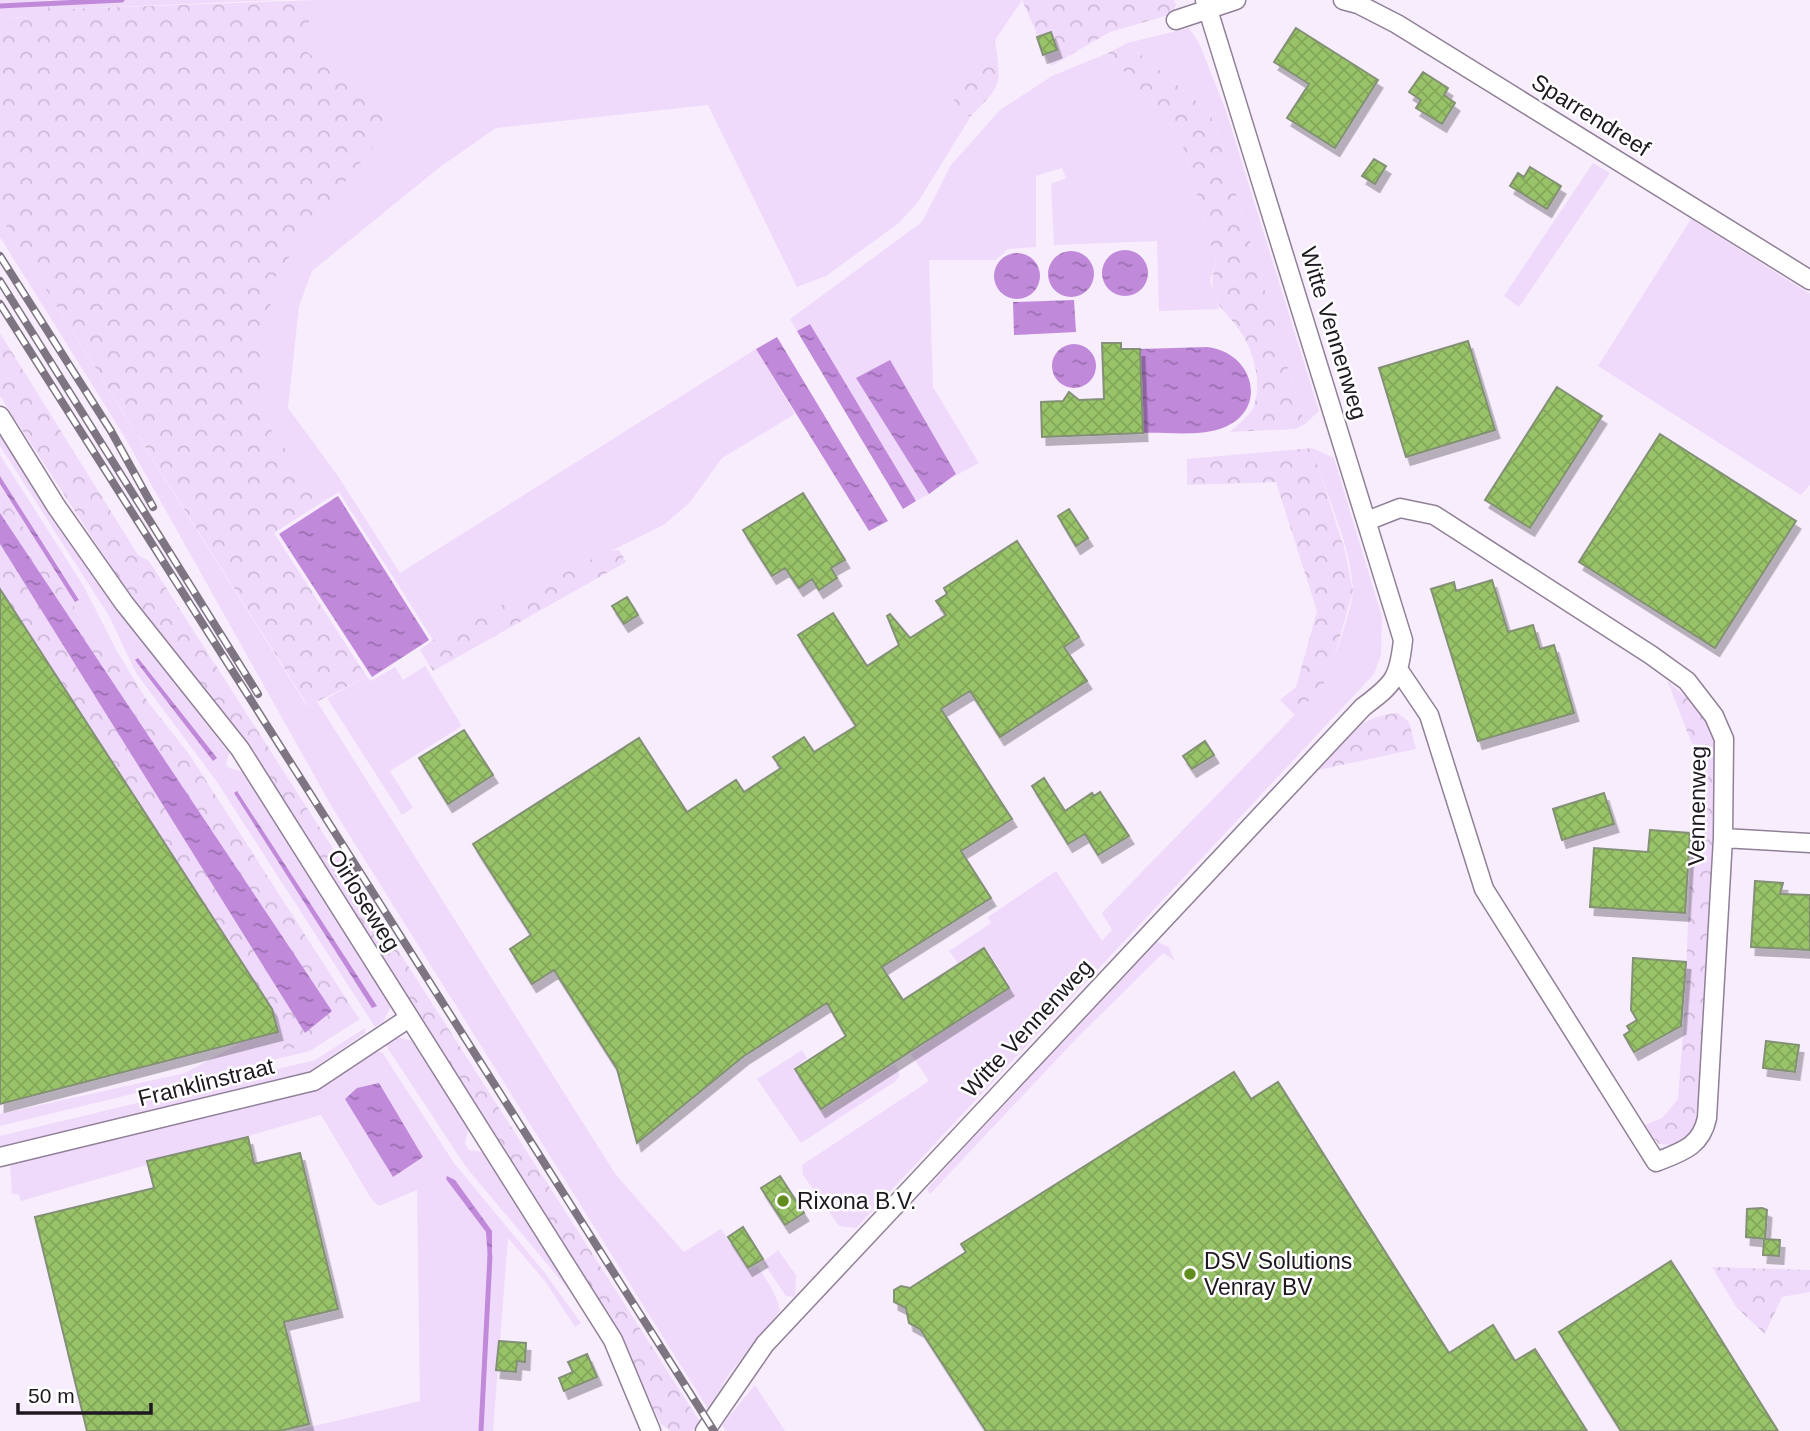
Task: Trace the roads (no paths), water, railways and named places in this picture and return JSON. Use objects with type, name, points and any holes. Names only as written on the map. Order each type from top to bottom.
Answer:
[{"type":"street","points":[[1176,20],[1204,3],[1236,0]]},
{"type":"street","name":"Sparrendreef","points":[[1343,0],[1359,4],[1397,24],[1810,280]]},
{"type":"street","name":"Witte Vennenweg","points":[[705,1431],[765,1344],[1172,908],[1363,707],[1388,688],[1400,672],[1403,640],[1204,3]]},
{"type":"street","name":"Oirloseweg","points":[[0,416],[56,506],[124,603],[240,749],[613,1340],[651,1431]]},
{"type":"street","name":"Vennenweg","points":[[1367,521],[1400,508],[1434,515],[1687,681],[1705,701],[1724,738],[1723,838],[1704,1130],[1698,1141],[1684,1151],[1656,1162],[1484,889],[1429,715],[1400,672]]},
{"type":"street","points":[[1723,838],[1810,844]]},
{"type":"street","name":"Franklinstraat","points":[[0,1157],[314,1081],[408,1018]]},
{"type":"water","points":[[1125,250],[1142,256],[1148,273],[1142,290],[1125,296],[1108,290],[1102,273],[1108,256]]},
{"type":"water","points":[[1071,251],[1088,257],[1094,274],[1088,291],[1071,297],[1054,291],[1048,274],[1054,257]]},
{"type":"water","points":[[1017,253],[1034,259],[1040,276],[1034,293],[1017,299],[1000,293],[994,276],[1000,259]]},
{"type":"water","points":[[1074,300],[1076,332],[1014,335],[1013,302]]},
{"type":"water","points":[[810,324],[916,501],[903,509],[797,331]]},
{"type":"water","points":[[777,337],[888,521],[869,531],[756,349]]},
{"type":"water","points":[[1074,344],[1089,351],[1096,366],[1089,381],[1074,388],[1059,381],[1052,366],[1059,351]]},
{"type":"water","points":[[1207,347],[1223,351],[1245,370],[1251,395],[1239,418],[1216,430],[1196,433],[1143,433],[1140,349]]},
{"type":"water","points":[[890,360],[956,474],[929,494],[856,378]]},
{"type":"water","points":[[0,476],[79,600],[75,602],[0,484]]},
{"type":"water","points":[[338,496],[429,640],[372,677],[279,534]]},
{"type":"water","points":[[0,513],[332,1011],[305,1033],[0,544]]},
{"type":"water","points":[[138,658],[217,758],[213,761],[135,660]]},
{"type":"water","points":[[237,791],[377,1006],[372,1008],[234,793]]},
{"type":"water","points":[[379,1083],[423,1157],[393,1177],[345,1099],[357,1088]]},
{"type":"water","points":[[447,1176],[455,1180],[492,1231],[492,1261],[488,1261],[486,1232],[446,1179]]},
{"type":"waterway","points":[[0,6],[122,0]]},
{"type":"waterway","points":[[481,1431],[490,1256]]},
{"type":"railway","points":[[0,256],[111,431],[153,507]]},
{"type":"railway","points":[[0,281],[258,694]]},
{"type":"railway","points":[[0,304],[714,1431]]},
{"type":"place","name":"Rixona B.V.","points":[[783,1201]]},
{"type":"place","name":"DSV Solutions Venray BV","points":[[1190,1274]]}]
